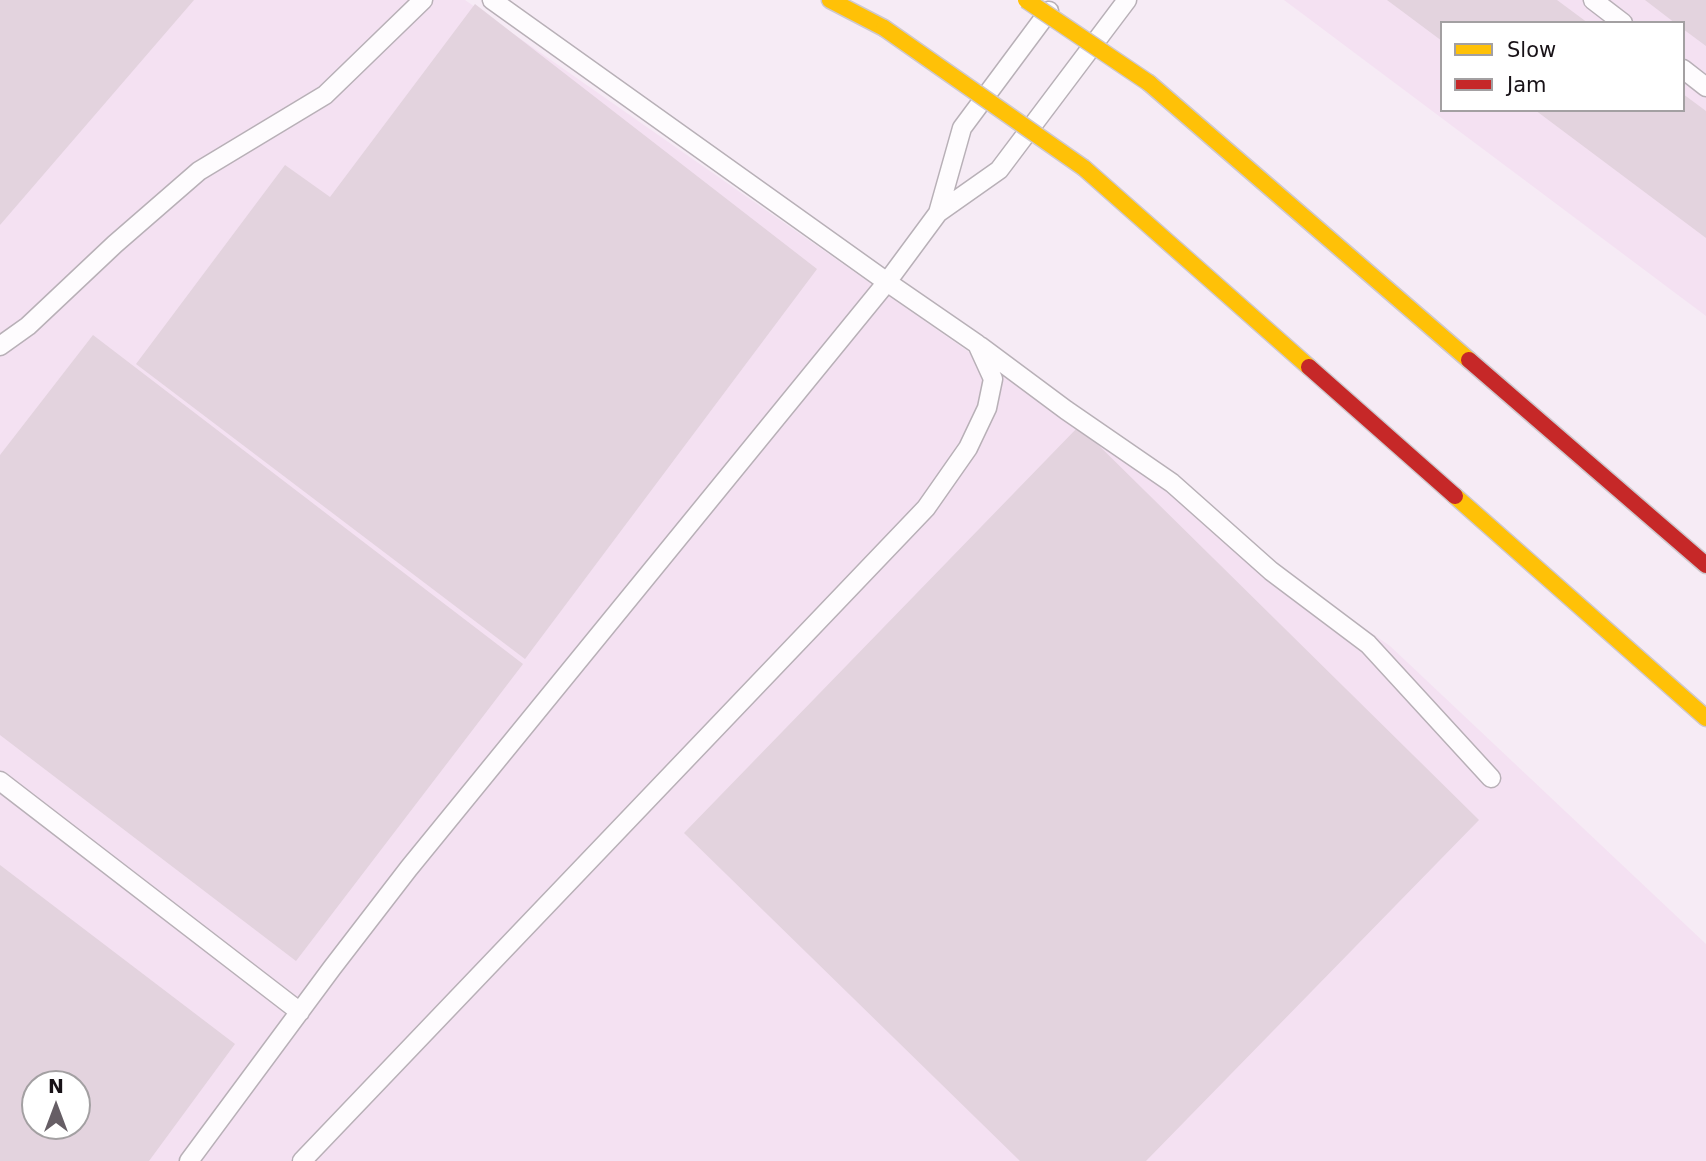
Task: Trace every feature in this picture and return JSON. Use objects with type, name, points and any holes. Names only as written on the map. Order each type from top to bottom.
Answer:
[{"type":"highway","points":[[830,0],[884,28],[1084,167],[1706,718]]},
{"type":"highway","points":[[1026,0],[1149,83],[1706,565]]},
{"type":"lane","points":[[0,346],[28,326],[115,244],[199,171],[324,95],[423,0]]},
{"type":"lane","points":[[492,0],[1172,483],[1271,571],[1368,644],[1491,778]]},
{"type":"lane","points":[[938,213],[962,128],[1056,0]]},
{"type":"lane","points":[[189,1161],[409,868],[887,282],[938,213],[999,170],[1127,0]]},
{"type":"lane","points":[[1593,0],[1620,21]]},
{"type":"lane","points":[[1685,71],[1706,87]]},
{"type":"lane","points":[[302,1161],[926,508],[968,448],[987,408],[993,379],[977,344]]},
{"type":"lane","points":[[0,781],[300,1012]]},
{"type":"shaded area","points":[[0,0],[465,0],[1390,646],[1706,944],[1706,1161],[0,1161]]},
{"type":"shaded area","points":[[1284,0],[1706,0],[1706,316]]},
{"type":"building","points":[[0,0],[194,0],[0,225]]},
{"type":"building","points":[[1387,0],[1557,0],[1585,21],[1440,21],[1440,40]]},
{"type":"building","points":[[1645,0],[1706,0],[1706,46],[1685,30],[1685,21],[1672,21]]},
{"type":"building","points":[[475,4],[817,269],[525,659],[136,364],[285,165],[330,197]]},
{"type":"building","points":[[1685,95],[1706,111],[1706,238],[1538,112],[1685,112]]},
{"type":"building","points":[[93,335],[523,664],[296,961],[0,735],[0,455]]},
{"type":"building","points":[[1079,426],[1479,820],[1146,1161],[1020,1161],[684,833]]},
{"type":"building","points":[[0,865],[235,1044],[149,1161],[0,1161]]},
{"type":"traffic: slow","points":[[830,0],[884,28]]},
{"type":"traffic: slow","points":[[1026,0],[1149,83]]},
{"type":"traffic: slow","points":[[884,28],[1084,168]]},
{"type":"traffic: slow","points":[[1149,83],[1469,360]]},
{"type":"traffic: slow","points":[[1084,168],[1309,367]]},
{"type":"traffic: slow","points":[[1455,496],[1706,718]]},
{"type":"traffic: jam","points":[[1469,360],[1706,565]]},
{"type":"traffic: jam","points":[[1309,367],[1455,496]]}]
